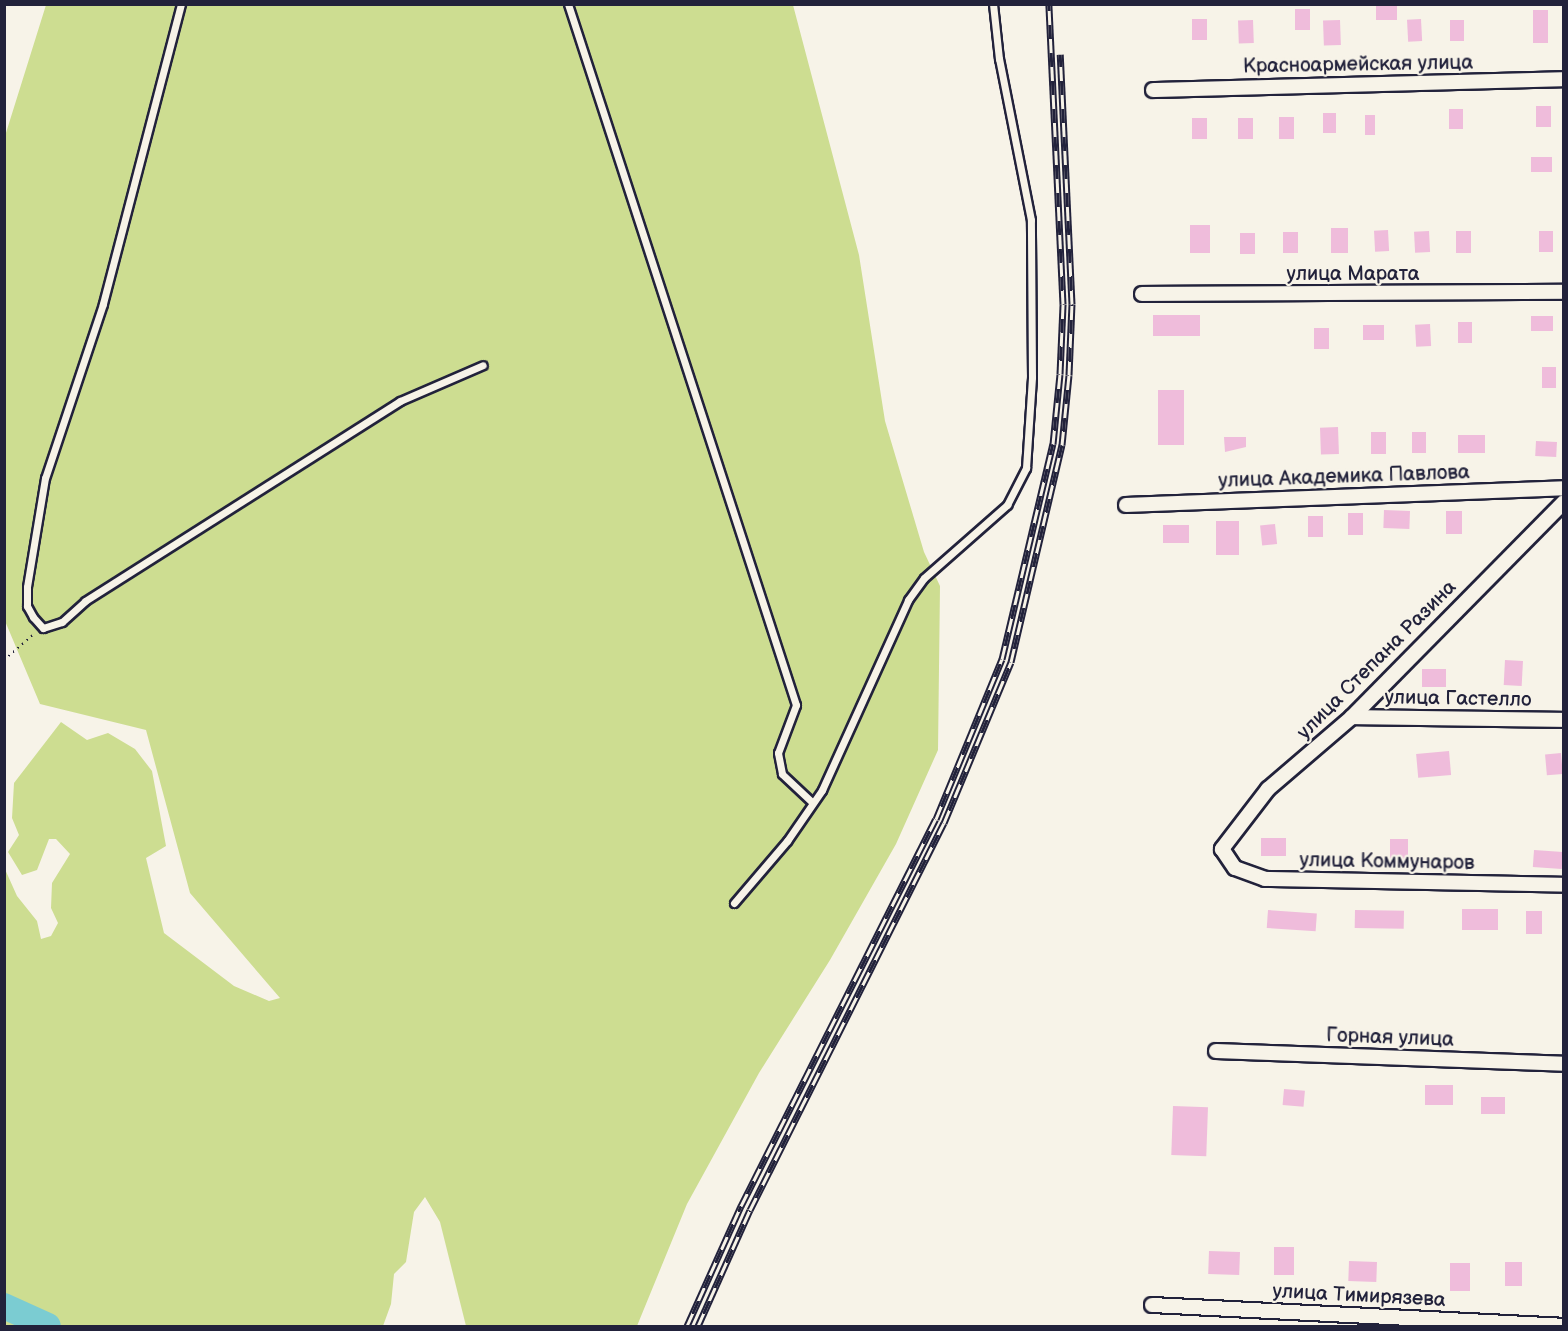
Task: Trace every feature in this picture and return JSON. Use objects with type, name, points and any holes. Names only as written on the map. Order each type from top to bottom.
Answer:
[{"type":"street","name":"Красноармейская улица","points":[[1154,90],[1563,80]]},
{"type":"street","name":"улица Марата","points":[[1142,294],[1563,292]]},
{"type":"street","name":"улица Академика Павлова","points":[[1126,505],[1563,488]]},
{"type":"street","name":"улица Степана Разина","points":[[1222,849],[1268,789],[1352,717],[1563,502]]},
{"type":"street","name":"улица Гастелло","points":[[1352,717],[1563,720]]},
{"type":"street","name":"улица Коммунаров","points":[[1222,849],[1235,868],[1264,879],[1563,885]]},
{"type":"street","name":"Горная улица","points":[[1216,1051],[1563,1064]]},
{"type":"street","name":"улица Тимирязева","points":[[1152,1305],[1563,1326]]},
{"type":"lane","points":[[181,4],[103,304],[45,478],[27,587],[27,606],[43,628],[62,622],[85,601],[400,401],[483,365]]},
{"type":"lane","points":[[568,4],[796,705],[778,753],[782,774],[813,803]]},
{"type":"lane","points":[[734,903],[787,842],[813,803],[862,708],[878,663],[908,600],[924,578],[999,513],[1020,485],[1026,468],[1032,376],[1031,220],[999,59],[993,4]]},
{"type":"path","points":[[4,660],[43,628]]},
{"type":"green space","points":[[46,5],[793,5],[859,255],[885,421],[924,552],[940,586],[938,750],[896,844],[830,960],[759,1073],[687,1204],[637,1326],[466,1326],[440,1222],[425,1197],[414,1212],[406,1262],[394,1274],[391,1304],[383,1326],[5,1326],[4,867],[17,896],[37,921],[41,939],[51,936],[58,923],[51,908],[52,883],[70,854],[56,839],[49,839],[37,870],[22,875],[8,852],[19,835],[12,818],[14,783],[61,722],[87,740],[108,733],[135,749],[152,771],[166,846],[146,858],[164,933],[234,986],[269,1001],[280,998],[190,893],[146,730],[40,704],[5,621],[5,136]]},
{"type":"building","points":[[1376,5],[1397,5],[1397,20],[1376,20]]},
{"type":"building","points":[[1295,9],[1310,9],[1310,30],[1295,30]]},
{"type":"building","points":[[1533,10],[1548,10],[1548,43],[1533,43]]},
{"type":"building","points":[[1192,19],[1207,19],[1207,40],[1192,40]]},
{"type":"building","points":[[1421,19],[1422,41],[1408,42],[1407,20]]},
{"type":"building","points":[[1253,20],[1254,43],[1239,44],[1238,21]]},
{"type":"building","points":[[1340,20],[1341,45],[1324,46],[1323,21]]},
{"type":"building","points":[[1450,20],[1464,20],[1464,41],[1450,41]]},
{"type":"building","points":[[1536,106],[1551,106],[1551,127],[1536,127]]},
{"type":"building","points":[[1449,109],[1463,109],[1463,129],[1449,129]]},
{"type":"building","points":[[1323,113],[1336,113],[1336,133],[1323,133]]},
{"type":"building","points":[[1365,115],[1375,115],[1375,135],[1365,135]]},
{"type":"building","points":[[1279,117],[1294,117],[1294,139],[1279,139]]},
{"type":"building","points":[[1192,118],[1207,118],[1207,139],[1192,139]]},
{"type":"building","points":[[1238,118],[1253,118],[1253,139],[1238,139]]},
{"type":"building","points":[[1531,157],[1552,157],[1552,172],[1531,172]]},
{"type":"building","points":[[1190,225],[1210,225],[1210,253],[1190,253]]},
{"type":"building","points":[[1331,228],[1348,228],[1348,253],[1331,253]]},
{"type":"building","points":[[1388,230],[1389,251],[1375,252],[1374,231]]},
{"type":"building","points":[[1429,231],[1430,252],[1415,253],[1414,232]]},
{"type":"building","points":[[1456,231],[1471,231],[1471,253],[1456,253]]},
{"type":"building","points":[[1539,231],[1553,231],[1553,252],[1539,252]]},
{"type":"building","points":[[1283,232],[1298,232],[1298,253],[1283,253]]},
{"type":"building","points":[[1240,233],[1255,233],[1255,254],[1240,254]]},
{"type":"building","points":[[1153,315],[1200,315],[1200,336],[1153,336]]},
{"type":"building","points":[[1531,316],[1553,316],[1553,331],[1531,331]]},
{"type":"building","points":[[1458,322],[1472,322],[1472,343],[1458,343]]},
{"type":"building","points":[[1430,324],[1431,346],[1416,347],[1415,325]]},
{"type":"building","points":[[1363,325],[1384,325],[1384,340],[1363,340]]},
{"type":"building","points":[[1314,328],[1329,328],[1329,349],[1314,349]]},
{"type":"building","points":[[1542,367],[1556,367],[1556,388],[1542,388]]},
{"type":"building","points":[[1158,390],[1184,390],[1184,445],[1158,445]]},
{"type":"building","points":[[1338,427],[1339,454],[1321,455],[1320,428]]},
{"type":"building","points":[[1371,432],[1386,432],[1386,454],[1371,454]]},
{"type":"building","points":[[1412,432],[1426,432],[1426,453],[1412,453]]},
{"type":"building","points":[[1458,435],[1485,435],[1485,453],[1458,453]]},
{"type":"building","points":[[1224,437],[1246,437],[1246,447],[1225,452]]},
{"type":"building","points":[[1536,441],[1557,442],[1556,457],[1535,456]]},
{"type":"building","points":[[1384,510],[1410,511],[1409,529],[1383,528]]},
{"type":"building","points":[[1446,511],[1462,511],[1462,534],[1446,534]]},
{"type":"building","points":[[1348,513],[1363,513],[1363,535],[1348,535]]},
{"type":"building","points":[[1308,516],[1323,516],[1323,537],[1308,537]]},
{"type":"building","points":[[1216,521],[1239,521],[1239,555],[1216,555]]},
{"type":"building","points":[[1275,524],[1277,544],[1262,545],[1260,526]]},
{"type":"building","points":[[1163,525],[1189,525],[1189,543],[1163,543]]},
{"type":"building","points":[[1505,660],[1523,661],[1522,686],[1504,685]]},
{"type":"building","points":[[1422,669],[1446,669],[1446,687],[1422,687]]},
{"type":"building","points":[[1449,751],[1451,775],[1418,778],[1416,754]]},
{"type":"building","points":[[1561,753],[1563,774],[1547,775],[1545,754]]},
{"type":"building","points":[[1261,838],[1286,838],[1286,856],[1261,856]]},
{"type":"building","points":[[1390,839],[1408,839],[1408,863],[1390,863]]},
{"type":"building","points":[[1534,850],[1563,852],[1562,869],[1533,867]]},
{"type":"building","points":[[1462,909],[1498,909],[1498,930],[1462,930]]},
{"type":"building","points":[[1268,910],[1317,913],[1316,931],[1267,928]]},
{"type":"building","points":[[1355,910],[1404,911],[1404,929],[1355,928]]},
{"type":"building","points":[[1526,911],[1542,911],[1542,934],[1526,934]]},
{"type":"building","points":[[1425,1085],[1453,1085],[1453,1105],[1425,1105]]},
{"type":"building","points":[[1284,1089],[1305,1091],[1304,1107],[1283,1105]]},
{"type":"building","points":[[1481,1097],[1505,1097],[1505,1114],[1481,1114]]},
{"type":"building","points":[[1173,1106],[1208,1107],[1206,1156],[1171,1155]]},
{"type":"building","points":[[1274,1247],[1294,1247],[1294,1275],[1274,1275]]},
{"type":"building","points":[[1209,1251],[1240,1252],[1239,1275],[1208,1274]]},
{"type":"building","points":[[1349,1261],[1377,1262],[1376,1282],[1348,1281]]},
{"type":"building","points":[[1505,1262],[1522,1262],[1522,1286],[1505,1286]]},
{"type":"building","points":[[1450,1263],[1470,1263],[1470,1291],[1450,1291]]},
{"type":"waterway","points":[[4,1306],[48,1326]]},
{"type":"railway","points":[[687,1326],[741,1206],[936,819],[1002,659],[1053,444],[1060,374],[1063,304],[1049,4]]},
{"type":"railway","points":[[698,1326],[750,1210],[944,823],[1011,662],[1062,445],[1069,375],[1072,304],[1060,54]]}]
